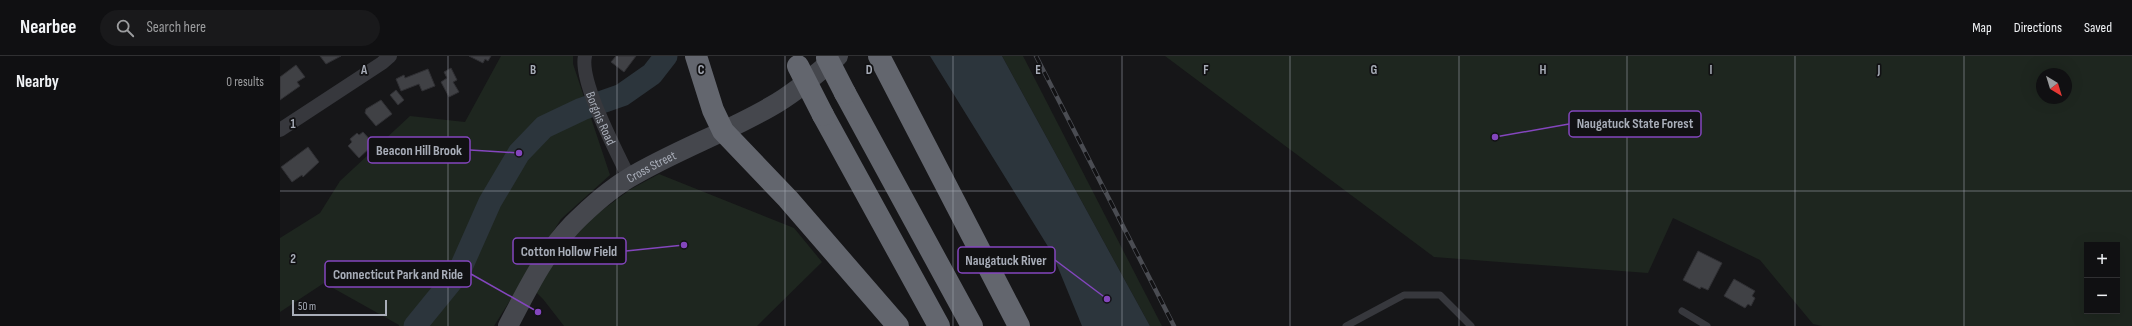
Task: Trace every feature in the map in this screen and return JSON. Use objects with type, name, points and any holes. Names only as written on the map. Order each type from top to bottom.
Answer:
[{"type":"highway","points":[[696,56],[713,110],[723,131],[788,199],[898,326]]},
{"type":"highway","points":[[793,56],[823,115],[939,326]]},
{"type":"highway","points":[[826,56],[972,326]]},
{"type":"highway","points":[[879,56],[1019,326]]},
{"type":"street","points":[[280,130],[382,63],[390,56]]},
{"type":"street","name":"Borgnis Road","points":[[585,56],[586,76],[591,93],[629,178]]},
{"type":"street","name":"Cross Street","points":[[508,326],[535,275],[559,240],[590,208],[629,178],[770,107],[793,93],[838,56]]},
{"type":"lane","points":[[1346,326],[1404,295],[1440,295],[1471,326]]},
{"type":"lane","points":[[1682,311],[1707,326]]},
{"type":"shaded area","points":[[501,56],[573,56],[573,64],[610,175],[561,219],[494,326],[399,326],[324,283],[280,312],[280,238],[320,213],[340,181],[410,116],[465,122]]},
{"type":"shaded area","points":[[930,56],[1002,56],[1150,326],[1082,326],[1052,253]]},
{"type":"shaded area","points":[[1002,56],[1023,56],[1162,326],[1150,326]]},
{"type":"shaded area","points":[[1165,56],[2132,56],[2132,326],[1822,326],[1813,324],[1760,260],[1673,218],[1648,273],[1434,257]]},
{"type":"shaded area","points":[[659,174],[794,228],[822,262],[757,326],[564,326],[543,299],[533,289],[571,233],[631,189]]},
{"type":"building","points":[[320,56],[341,56],[326,64]]},
{"type":"building","points":[[469,56],[491,56],[488,61],[485,59],[483,63]]},
{"type":"building","points":[[616,56],[636,56],[624,72],[611,62]]},
{"type":"building","points":[[296,65],[305,77],[297,82],[300,86],[280,100],[280,77]]},
{"type":"building","points":[[451,68],[457,80],[453,82],[459,92],[449,97],[441,82],[447,78],[444,72]]},
{"type":"building","points":[[428,69],[435,86],[422,91],[419,84],[401,91],[396,79],[404,75],[405,78]]},
{"type":"building","points":[[396,90],[404,100],[398,105],[390,95]]},
{"type":"building","points":[[381,100],[392,114],[376,126],[365,113],[366,109]]},
{"type":"building","points":[[363,132],[374,144],[359,158],[348,146],[352,142],[350,139],[357,133],[359,135]]},
{"type":"building","points":[[308,147],[319,162],[303,177],[302,175],[292,182],[281,167]]},
{"type":"building","points":[[1698,251],[1722,263],[1708,290],[1701,287],[1700,289],[1683,280]]},
{"type":"building","points":[[1734,279],[1755,291],[1752,296],[1755,298],[1751,306],[1748,304],[1745,308],[1724,296]]},
{"type":"waterway","points":[[415,326],[459,272],[490,202],[519,153],[544,127],[582,109],[622,95],[652,74],[666,56]]},
{"type":"railway","points":[[1036,56],[1174,326]]},
{"type":"place","name":"Naugatuck State Forest","points":[[1495,137]]},
{"type":"place","name":"Beacon Hill Brook","points":[[519,153]]},
{"type":"place","name":"Cotton Hollow Field","points":[[684,245]]},
{"type":"place","name":"Naugatuck River","points":[[1107,299]]},
{"type":"place","name":"Connecticut Park and Ride","points":[[538,312]]}]
